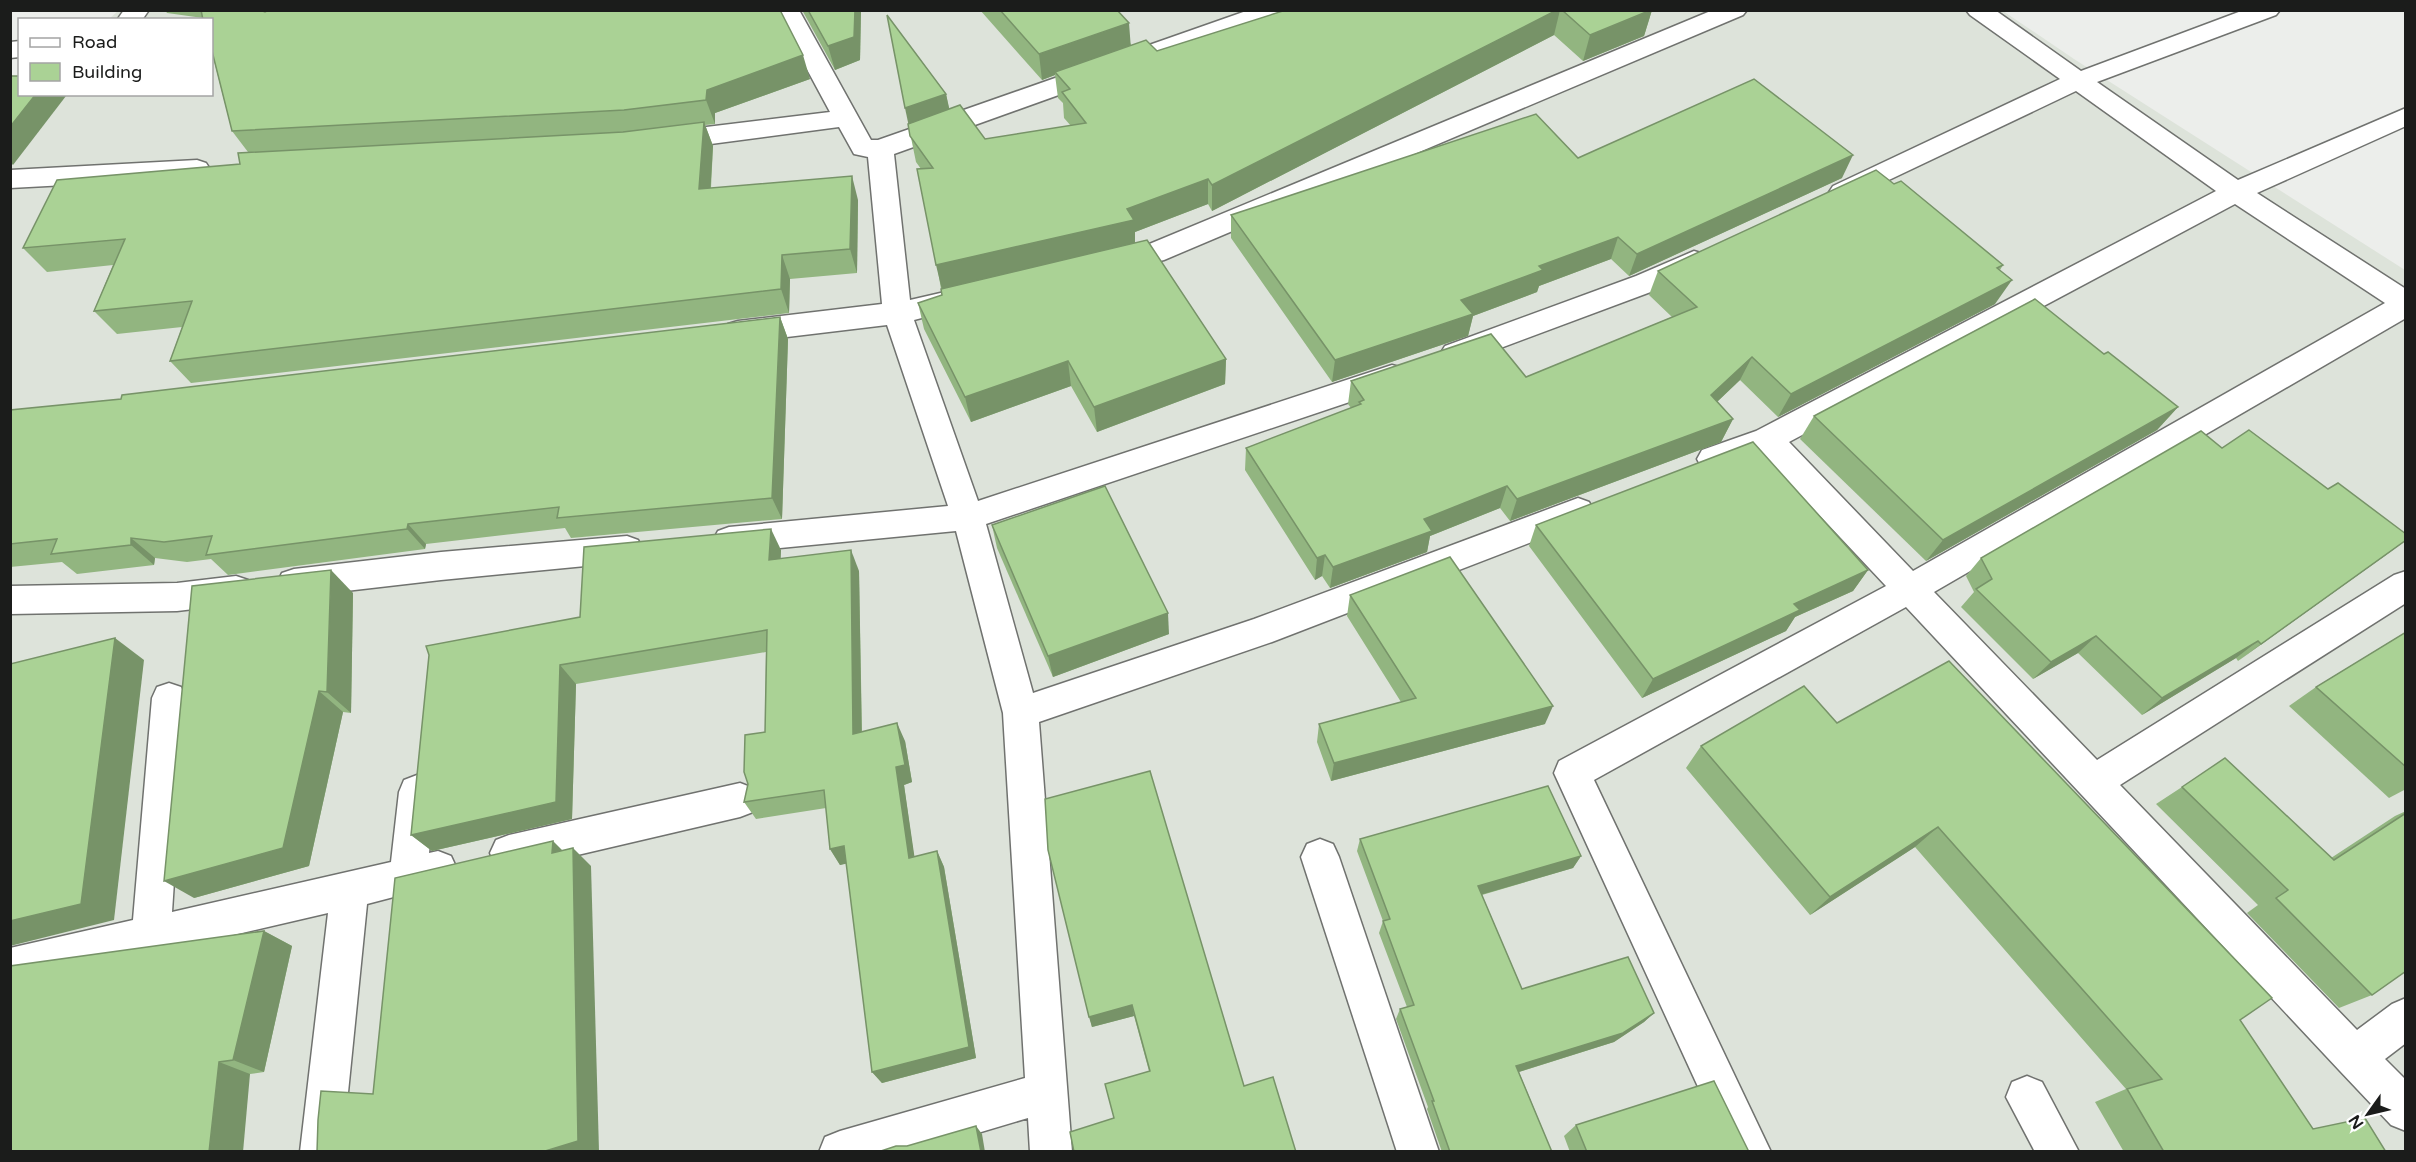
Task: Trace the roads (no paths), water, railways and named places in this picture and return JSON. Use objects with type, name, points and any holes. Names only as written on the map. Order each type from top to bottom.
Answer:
[{"type":"street","points":[[794,12],[863,148],[880,149],[1274,10]]},
{"type":"street","points":[[1084,269],[1154,253],[1736,10]]},
{"type":"street","points":[[1750,1152],[1572,773],[1910,589],[2406,303],[2236,192],[1978,10]]},
{"type":"street","points":[[1818,203],[2077,81],[2268,10]]},
{"type":"street","points":[[1689,468],[1767,439],[2236,192],[2406,116]]},
{"type":"street","points":[[645,143],[847,118]]},
{"type":"street","points":[[880,149],[897,313],[968,517],[1022,714],[1051,1152]]},
{"type":"street","points":[[10,179],[226,167]]},
{"type":"street","points":[[698,543],[968,517],[1420,366],[1646,283],[1721,248]]},
{"type":"street","points":[[708,335],[897,313],[990,291]]},
{"type":"street","points":[[1767,439],[2406,1110]]},
{"type":"street","points":[[1022,714],[1260,632],[1601,502]]},
{"type":"street","points":[[10,600],[177,597],[441,566],[651,547]]},
{"type":"street","points":[[2093,782],[2406,585]]},
{"type":"street","points":[[151,936],[169,699]]},
{"type":"street","points":[[408,876],[420,757]]},
{"type":"street","points":[[10,968],[740,800]]},
{"type":"street","points":[[1320,857],[1418,1152]]},
{"type":"street","points":[[321,1152],[350,890]]},
{"type":"street","points":[[2355,1057],[2406,1018]]},
{"type":"street","points":[[840,1152],[1048,1092]]},
{"type":"street","points":[[2027,1097],[2058,1152]]}]
